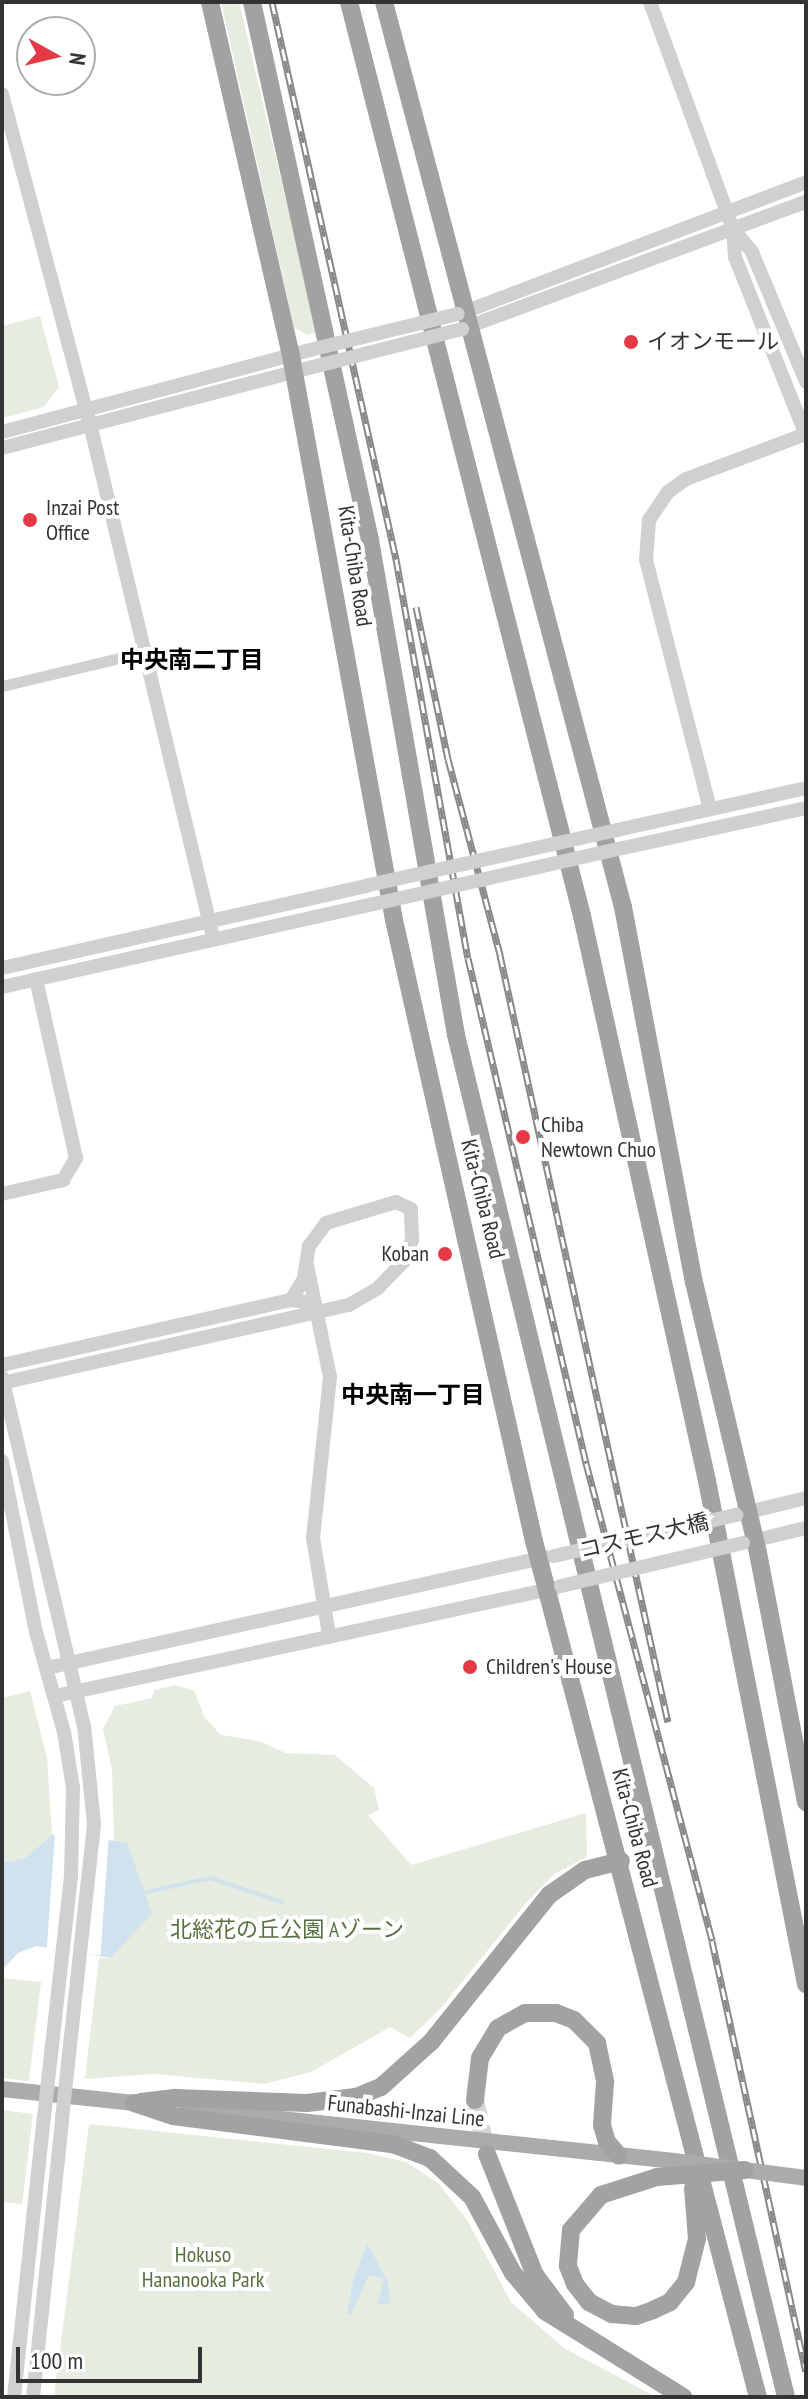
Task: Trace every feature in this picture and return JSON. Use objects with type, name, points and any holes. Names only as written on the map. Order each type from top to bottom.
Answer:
[{"type":"highway","name":"Kita-Chiba Road","points":[[210,2],[293,364],[394,920],[644,1960],[758,2397]]},
{"type":"highway","name":"Kita-Chiba Road","points":[[252,2],[370,540],[456,1035],[786,2397]]},
{"type":"highway","points":[[349,2],[582,916],[707,1481],[806,1984]]},
{"type":"highway","points":[[384,2],[464,320],[623,907],[694,1282],[742,1514],[806,1747]]},
{"type":"highway","points":[[778,1649],[806,1802]]},
{"type":"highway","points":[[134,2103],[175,2098],[307,2103],[356,2097],[381,2087],[431,2042],[549,1895],[585,1870],[621,1861]]},
{"type":"highway","points":[[644,1960],[644,1985],[698,2208],[697,2239],[686,2282],[670,2302],[636,2316],[612,2314],[589,2302],[575,2284],[568,2266],[571,2230],[601,2195],[657,2177],[745,2170]]},
{"type":"highway","points":[[475,2100],[480,2058],[498,2028],[525,2013],[556,2013],[588,2029],[600,2053],[605,2082],[602,2125],[607,2142],[619,2156]]},
{"type":"highway","points":[[134,2103],[173,2116],[393,2144],[430,2158],[472,2197],[513,2273],[545,2311],[683,2397]]},
{"type":"highway","points":[[487,2154],[535,2275],[568,2318],[618,2355]]},
{"type":"main road","name":"Funabashi-Inzai Line","points":[[2,2089],[806,2178]]},
{"type":"street","points":[[650,2],[726,212],[733,229],[752,252],[806,382]]},
{"type":"street","points":[[2,94],[88,417],[213,937]]},
{"type":"street","points":[[293,364],[310,350],[464,320],[806,182]]},
{"type":"street","points":[[2,432],[88,417],[293,364],[313,367],[464,320],[806,202]]},
{"type":"street","points":[[710,809],[646,560],[649,520],[668,492],[686,479],[806,435],[735,257],[733,229]]},
{"type":"street","points":[[2,448],[88,417]]},
{"type":"street","points":[[2,686],[145,652]]},
{"type":"street","points":[[2,968],[806,788]]},
{"type":"street","points":[[2,987],[213,937],[806,808]]},
{"type":"street","points":[[2,1194],[63,1180],[76,1158],[36,979]]},
{"type":"street","points":[[33,2397],[94,1824],[84,1726],[77,1690],[2,1381],[318,1313],[367,1296],[393,1276],[412,1240],[411,1209],[396,1202],[336,1217],[316,1233],[291,1300]]},
{"type":"street","points":[[306,1262],[318,1313],[331,1397],[313,1525],[329,1635]]},
{"type":"street","points":[[2,1365],[291,1300],[306,1302],[318,1313]]},
{"type":"street","points":[[2,1461],[64,1732],[73,1788],[72,1849],[14,2397]]},
{"type":"street","name":"コスモス大橋","points":[[47,1668],[806,1498]]},
{"type":"street","name":"コスモス大橋","points":[[55,1696],[554,1588],[806,1528]]},
{"type":"green space","points":[[221,2],[239,2],[317,332],[307,335],[294,327]]},
{"type":"green space","points":[[40,316],[59,387],[44,407],[2,418],[2,326]]},
{"type":"green space","name":"北総花の丘公園 Aゾーン","points":[[176,1685],[194,1691],[205,1718],[221,1735],[259,1741],[286,1753],[335,1755],[374,1788],[379,1810],[368,1815],[411,1865],[586,1813],[587,1857],[554,1874],[526,1903],[441,2008],[410,2038],[390,2027],[311,2072],[264,2084],[154,2074],[85,2079],[99,1958],[110,1958],[127,1842],[114,1841],[112,1769],[103,1729],[115,1706],[152,1698],[154,1690]]},
{"type":"green space","points":[[30,1691],[47,1758],[52,1835],[25,1858],[2,1863],[2,1698]]},
{"type":"green space","points":[[2,1978],[41,1982],[29,2081],[2,2078]]},
{"type":"green space","points":[[2,2110],[33,2114],[22,2204],[2,2202]]},
{"type":"green space","name":"Hokuso Hananooka Park","points":[[89,2124],[367,2153],[406,2162],[438,2183],[467,2220],[511,2302],[564,2348],[656,2397],[54,2397]]},
{"type":"water","points":[[52,1835],[127,1842],[152,1914],[110,1958],[36,1946],[18,1953],[2,1970],[2,1863],[25,1858]]},
{"type":"water","points":[[367,2243],[388,2282],[390,2303],[377,2305],[384,2279],[369,2275],[351,2315],[347,2314],[353,2281]]},
{"type":"pier","points":[[55,1832],[109,1836],[100,1955],[47,1952]]},
{"type":"waterway","points":[[142,1893],[210,1878],[282,1902]]},
{"type":"tunnel","points":[[475,2100],[487,2154]]},
{"type":"railway","points":[[272,2],[396,559],[468,958],[586,1463],[712,1941],[806,2371]]},
{"type":"railway","points":[[416,607],[448,759],[500,955],[668,1722]]},
{"type":"place","name":"イオンモール","points":[[631,342]]},
{"type":"place","name":"Inzai Post Office","points":[[30,520]]},
{"type":"place","name":"Chiba Newtown Chuo","points":[[523,1137]]},
{"type":"place","name":"Koban","points":[[445,1254]]},
{"type":"place","name":"Children's House","points":[[470,1667]]},
{"type":"district","name":"中央南二丁目","points":[[192,660]]},
{"type":"district","name":"中央南一丁目","points":[[413,1395]]}]
